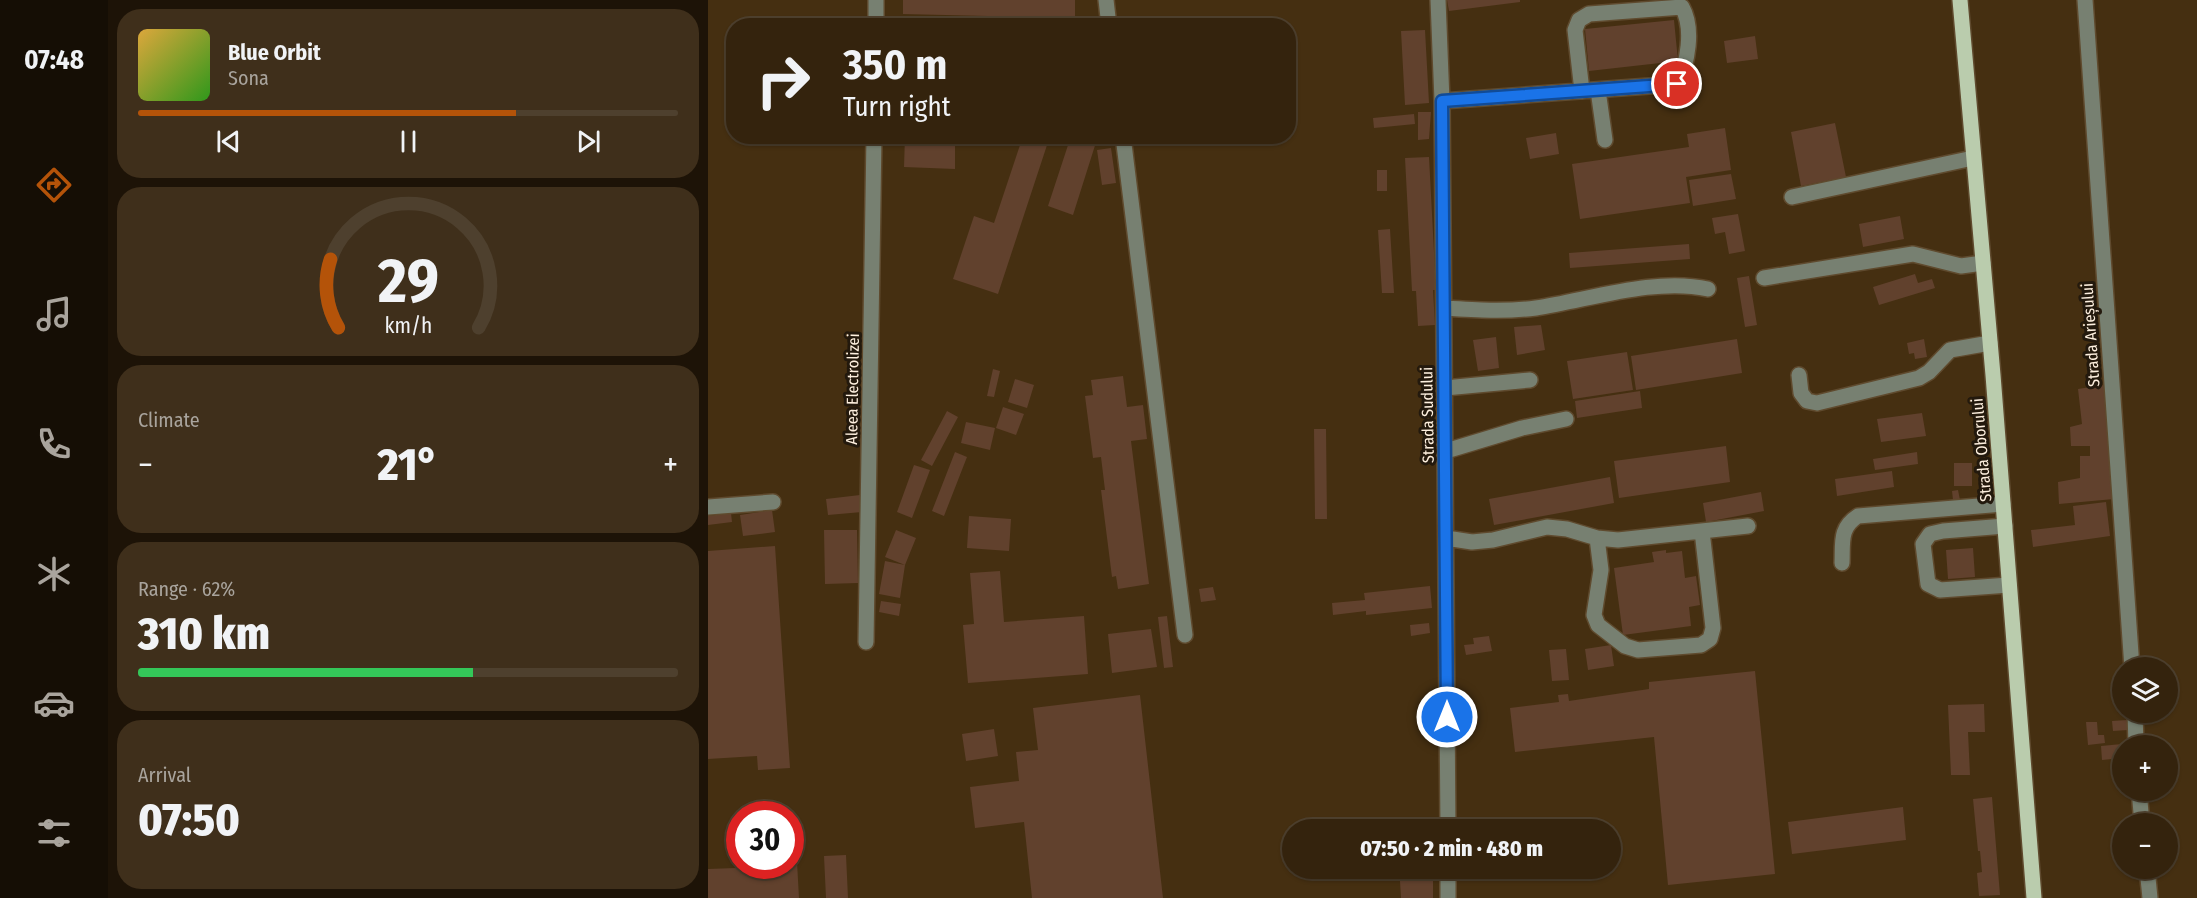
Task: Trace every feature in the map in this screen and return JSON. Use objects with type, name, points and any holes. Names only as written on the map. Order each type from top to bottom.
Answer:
[{"type":"main road","name":"Strada Oborului","points":[[1960,0],[2034,898]]},
{"type":"street","points":[[876,0],[876,18]]},
{"type":"street","points":[[1106,0],[1108,18]]},
{"type":"street","name":"Strada Sudului","points":[[1438,0],[1442,101],[1448,819]]},
{"type":"street","name":"Strada Arieșului","points":[[2085,0],[2131,657]]},
{"type":"street","points":[[1442,101],[1598,90],[1677,84],[1684,72],[1688,55],[1686,14],[1682,7],[1588,14],[1579,20],[1575,30],[1582,91]]},
{"type":"street","points":[[1598,90],[1605,140]]},
{"type":"street","name":"Aleea Electrolizei","points":[[866,642],[874,144]]},
{"type":"street","points":[[1124,144],[1185,635]]},
{"type":"street","points":[[1792,197],[1973,158]]},
{"type":"street","points":[[1764,278],[1913,254],[1961,266],[1983,263]]},
{"type":"street","points":[[1444,308],[1492,311],[1534,308],[1666,285],[1690,285],[1708,289]]},
{"type":"street","points":[[1799,375],[1801,393],[1807,401],[1817,403],[1919,378],[1929,372],[1950,350],[1990,343]]},
{"type":"street","points":[[1445,388],[1530,380]]},
{"type":"street","points":[[1446,451],[1512,431],[1566,419]]},
{"type":"street","points":[[708,507],[772,502]]},
{"type":"street","points":[[1842,563],[1843,535],[1849,522],[1858,516],[2003,504]]},
{"type":"street","points":[[1446,538],[1472,542],[1493,540],[1547,527],[1567,529],[1597,538],[1618,540],[1748,526]]},
{"type":"street","points":[[2005,526],[1943,531],[1930,534],[1923,544],[1928,584],[1940,590],[2009,585]]},
{"type":"street","points":[[1597,538],[1601,570],[1594,615],[1598,625],[1608,634],[1625,646],[1638,650],[1701,645],[1710,639],[1713,628],[1702,531]]},
{"type":"street","points":[[1448,879],[1448,898]]},
{"type":"street","points":[[2148,879],[2150,898]]},
{"type":"building","points":[[903,0],[1075,0],[1075,18],[903,14]]},
{"type":"building","points":[[1447,0],[1520,0],[1520,2],[1449,11]]},
{"type":"building","points":[[1674,20],[1678,61],[1589,71],[1585,29]]},
{"type":"building","points":[[1425,30],[1429,103],[1405,105],[1401,31]]},
{"type":"building","points":[[1755,36],[1758,59],[1727,63],[1724,41]]},
{"type":"building","points":[[1418,112],[1431,112],[1429,139],[1418,140]]},
{"type":"building","points":[[1414,114],[1415,124],[1374,128],[1373,118]]},
{"type":"building","points":[[1835,123],[1846,177],[1801,186],[1791,132]]},
{"type":"building","points":[[1725,128],[1731,170],[1686,177],[1690,203],[1580,219],[1572,164],[1689,147],[1687,134]]},
{"type":"building","points":[[1556,133],[1559,154],[1530,159],[1526,138]]},
{"type":"building","points":[[905,144],[955,144],[955,169],[904,167]]},
{"type":"building","points":[[1020,144],[1047,144],[998,294],[953,279],[974,216],[994,223]]},
{"type":"building","points":[[1068,144],[1095,144],[1073,215],[1048,206]]},
{"type":"building","points":[[1111,148],[1116,183],[1102,185],[1097,150]]},
{"type":"building","points":[[1429,157],[1436,290],[1433,290],[1435,325],[1418,326],[1416,291],[1412,291],[1405,158]]},
{"type":"building","points":[[1377,170],[1387,170],[1387,191],[1377,191]]},
{"type":"building","points":[[1731,174],[1736,199],[1693,206],[1689,180]]},
{"type":"building","points":[[1738,214],[1745,251],[1729,254],[1725,232],[1715,234],[1712,218]]},
{"type":"building","points":[[1900,216],[1904,239],[1863,247],[1859,224]]},
{"type":"building","points":[[1390,229],[1394,293],[1382,293],[1378,230]]},
{"type":"building","points":[[1689,244],[1690,259],[1570,268],[1569,253]]},
{"type":"building","points":[[1915,274],[1918,283],[1932,279],[1935,288],[1879,305],[1873,287]]},
{"type":"building","points":[[1749,276],[1757,325],[1745,327],[1737,278]]},
{"type":"building","points":[[1541,325],[1545,350],[1517,355],[1514,327]]},
{"type":"building","points":[[1496,337],[1499,368],[1478,371],[1473,340]]},
{"type":"building","points":[[1737,339],[1742,373],[1636,390],[1631,356]]},
{"type":"building","points":[[1924,339],[1927,357],[1915,359],[1914,353],[1909,354],[1907,343]]},
{"type":"building","points":[[1627,352],[1633,390],[1573,399],[1567,361]]},
{"type":"building","points":[[993,369],[1000,371],[994,397],[987,396]]},
{"type":"building","points":[[1123,376],[1127,407],[1143,405],[1147,439],[1131,441],[1149,584],[1118,589],[1116,576],[1112,577],[1101,490],[1105,490],[1101,457],[1093,458],[1085,396],[1093,395],[1091,380]]},
{"type":"building","points":[[1015,379],[1034,385],[1027,408],[1008,402]]},
{"type":"building","points":[[2104,385],[2112,455],[2114,499],[2059,504],[2058,482],[2080,478],[2080,456],[2090,456],[2090,446],[2071,446],[2070,427],[2082,424],[2078,389]]},
{"type":"building","points":[[1640,391],[1642,408],[1577,418],[1575,401]]},
{"type":"building","points":[[1003,407],[1024,414],[1016,435],[996,428]]},
{"type":"building","points":[[947,411],[958,417],[932,466],[921,460]]},
{"type":"building","points":[[1922,413],[1926,436],[1881,442],[1877,419]]},
{"type":"building","points":[[966,422],[995,428],[990,450],[961,443]]},
{"type":"building","points":[[1314,429],[1326,429],[1327,519],[1315,519]]},
{"type":"building","points":[[1726,446],[1730,482],[1619,498],[1614,461]]},
{"type":"building","points":[[955,452],[967,457],[944,516],[932,511]]},
{"type":"building","points":[[1917,452],[1918,464],[1875,470],[1873,459]]},
{"type":"building","points":[[1954,463],[1972,463],[1972,486],[1954,486]]},
{"type":"building","points":[[914,465],[930,470],[912,518],[897,512]]},
{"type":"building","points":[[1892,471],[1894,487],[1837,496],[1835,479]]},
{"type":"building","points":[[1610,477],[1614,503],[1494,525],[1489,499]]},
{"type":"building","points":[[1958,490],[1960,500],[1953,500],[1952,491]]},
{"type":"building","points":[[1761,492],[1764,511],[1706,522],[1703,503]]},
{"type":"building","points":[[860,495],[862,512],[828,515],[826,499]]},
{"type":"building","points":[[2106,502],[2110,536],[2033,547],[2031,530],[2075,525],[2073,506]]},
{"type":"building","points":[[772,510],[775,532],[743,536],[740,515]]},
{"type":"building","points":[[731,513],[732,522],[708,525],[708,516]]},
{"type":"building","points":[[969,516],[1011,519],[1009,551],[967,548]]},
{"type":"building","points":[[824,530],[857,530],[858,583],[825,584]]},
{"type":"building","points":[[896,530],[916,538],[905,565],[885,557]]},
{"type":"building","points":[[775,546],[790,768],[758,770],[757,756],[708,759],[708,551]]},
{"type":"building","points":[[1973,548],[1975,577],[1948,579],[1946,550]]},
{"type":"building","points":[[1666,550],[1666,553],[1682,551],[1685,578],[1696,576],[1700,605],[1689,607],[1691,626],[1623,635],[1614,568],[1654,562],[1652,552]]},
{"type":"building","points":[[885,561],[905,565],[900,598],[879,594]]},
{"type":"building","points":[[1000,571],[1004,622],[1084,616],[1088,674],[968,683],[963,625],[974,624],[970,573]]},
{"type":"building","points":[[1430,586],[1432,608],[1366,615],[1366,611],[1333,615],[1332,603],[1365,600],[1364,593]]},
{"type":"building","points":[[1213,587],[1216,600],[1201,602],[1199,589]]},
{"type":"building","points":[[881,601],[901,604],[899,616],[879,612]]},
{"type":"building","points":[[1167,616],[1173,667],[1164,668],[1158,617]]},
{"type":"building","points":[[1429,623],[1430,633],[1411,636],[1410,625]]},
{"type":"building","points":[[1151,629],[1157,667],[1112,673],[1108,634]]},
{"type":"building","points":[[1489,636],[1492,651],[1466,655],[1464,645],[1474,644],[1473,638]]},
{"type":"building","points":[[1611,645],[1614,666],[1588,670],[1585,649]]},
{"type":"building","points":[[1566,649],[1569,680],[1552,681],[1549,650]]},
{"type":"building","points":[[1755,671],[1775,874],[1668,885],[1654,737],[1515,752],[1510,708],[1559,702],[1558,695],[1568,694],[1569,701],[1649,689],[1649,682]]},
{"type":"building","points":[[1140,695],[1163,898],[1032,898],[1024,822],[975,828],[970,787],[1019,781],[1016,752],[1038,750],[1033,708]]},
{"type":"building","points":[[1984,704],[1985,732],[1968,732],[1970,775],[1951,775],[1948,705]]},
{"type":"building","points":[[2086,722],[2097,722],[2098,735],[2104,735],[2105,743],[2088,745]]},
{"type":"building","points":[[2112,723],[2127,723],[2128,730],[2113,731]]},
{"type":"building","points":[[994,729],[998,756],[966,761],[962,734]]},
{"type":"building","points":[[2112,745],[2112,759],[2102,760],[2101,746]]},
{"type":"building","points":[[1992,797],[2000,895],[1979,896],[1977,873],[1982,872],[1973,799]]},
{"type":"building","points":[[1903,807],[1906,840],[1792,854],[1788,822]]},
{"type":"building","points":[[846,855],[848,898],[826,898],[824,856]]},
{"type":"building","points":[[726,868],[726,879],[798,879],[799,898],[708,898],[708,869]]},
{"type":"building","points":[[1433,879],[1433,898],[1401,898],[1400,881]]},
{"type":"route","points":[[1447,717],[1442,101],[1677,84]]}]
